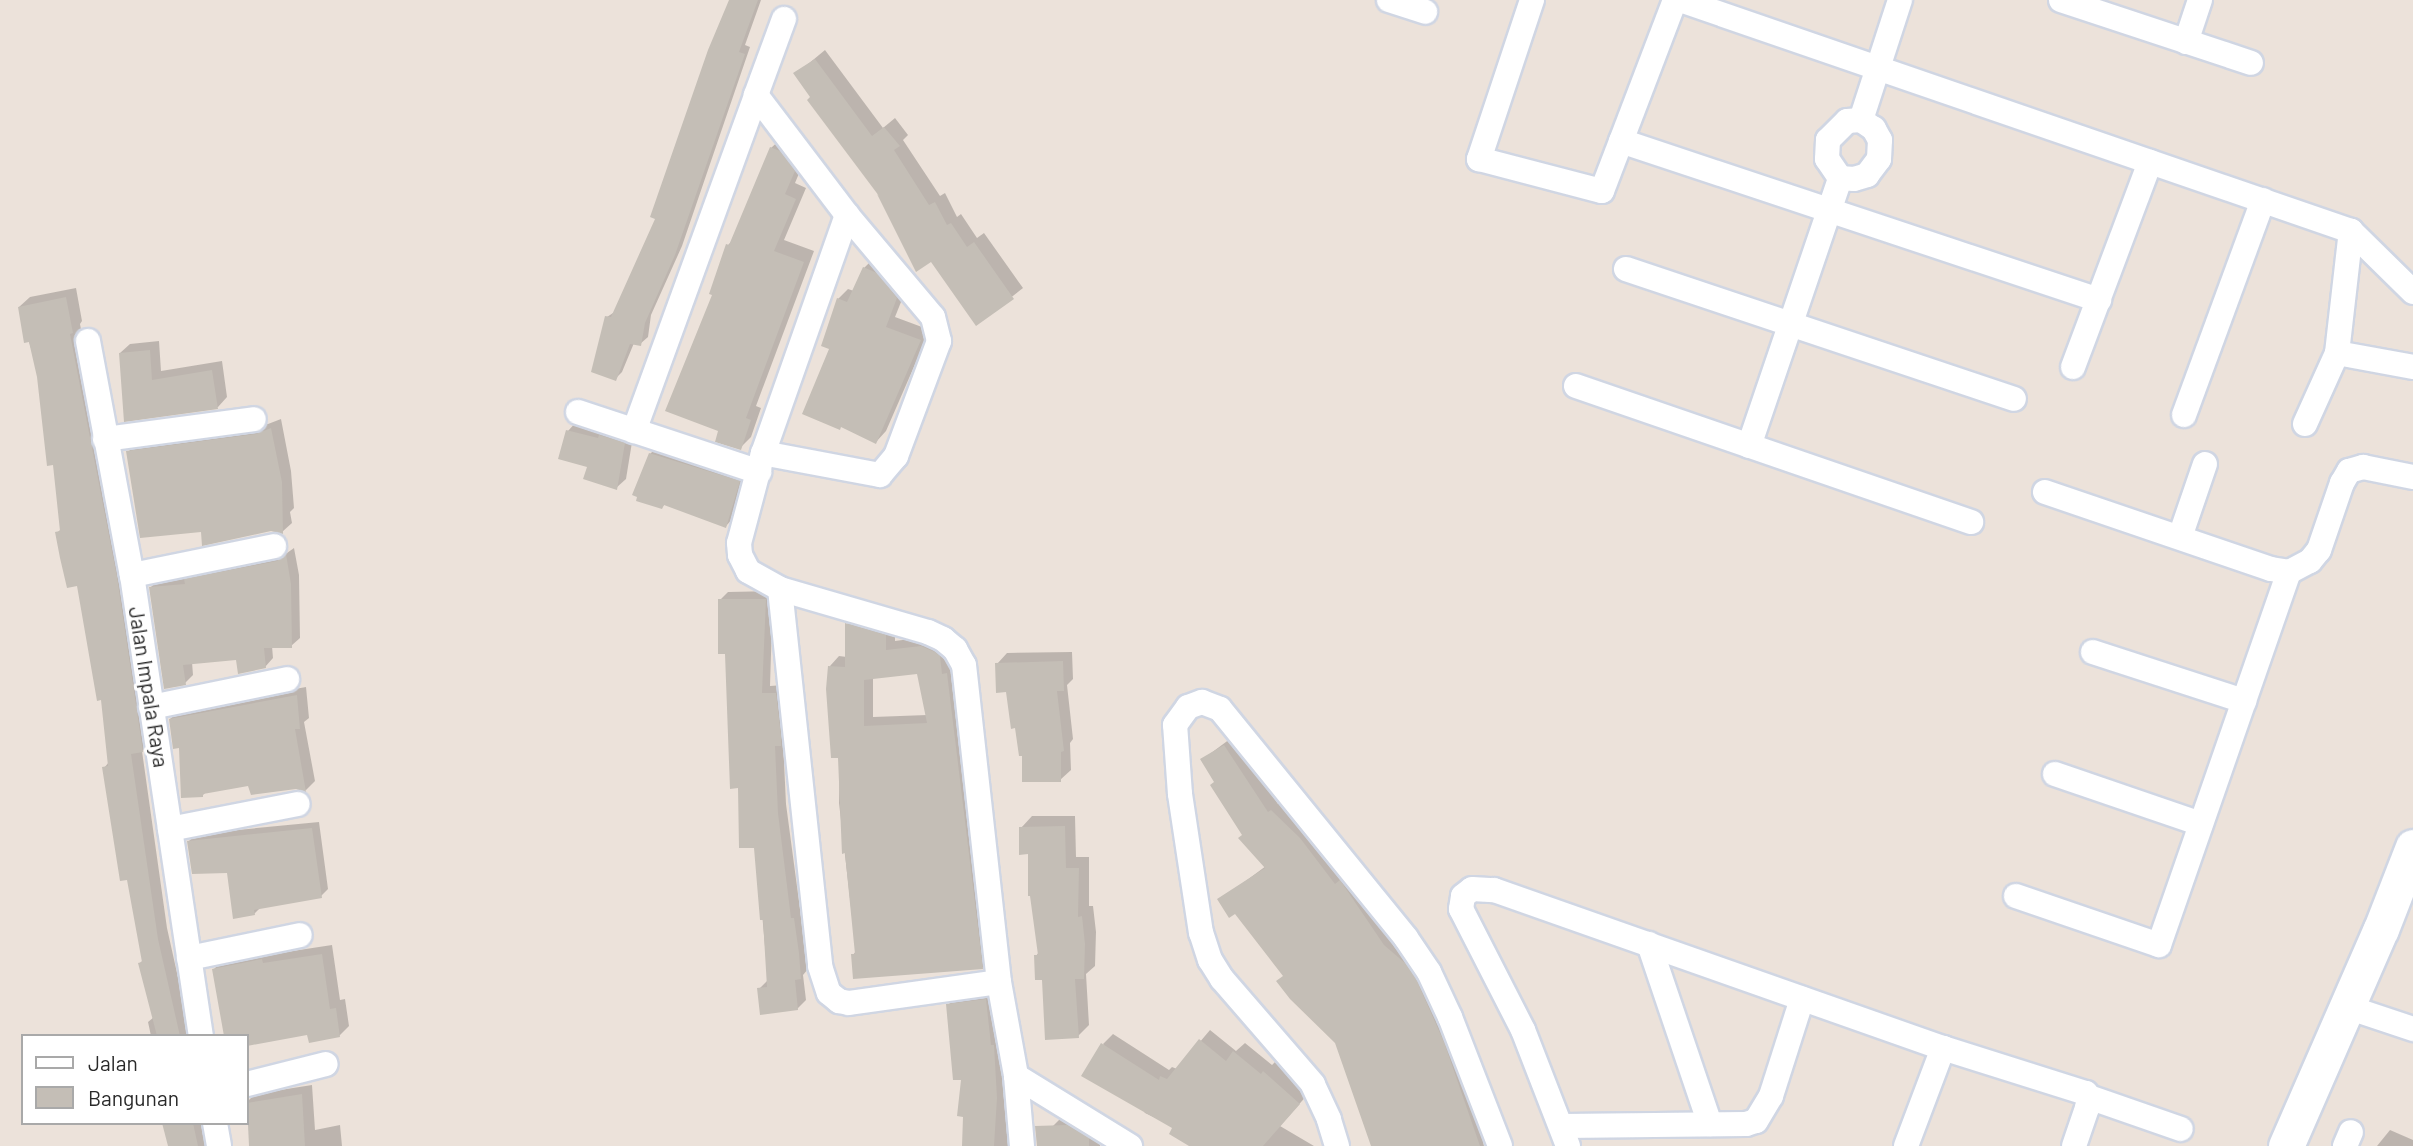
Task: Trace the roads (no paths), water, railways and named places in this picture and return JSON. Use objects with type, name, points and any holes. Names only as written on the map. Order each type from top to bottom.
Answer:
[{"type":"street","points":[[1389,0],[1425,12]]},
{"type":"street","points":[[1532,0],[1479,159],[1602,191],[1677,0],[2351,231],[2413,292]]},
{"type":"street","points":[[1861,120],[1900,0]]},
{"type":"street","points":[[2061,0],[2251,63]]},
{"type":"street","points":[[2186,42],[2200,0]]},
{"type":"street","points":[[634,431],[784,19]]},
{"type":"street","points":[[578,412],[634,431],[761,462],[880,475],[896,456],[939,341],[933,317],[846,215],[755,95]]},
{"type":"street","points":[[1861,120],[1874,129],[1880,140],[1879,159],[1867,175],[1854,179],[1840,178],[1827,159],[1828,140],[1847,121],[1861,120]]},
{"type":"street","points":[[1621,141],[2099,300]]},
{"type":"street","points":[[2073,367],[2150,162]]},
{"type":"street","points":[[1749,446],[1840,178]]},
{"type":"street","points":[[2184,415],[2263,200]]},
{"type":"street","points":[[846,215],[761,462],[739,543],[740,555],[748,571],[780,589],[928,632],[943,639],[955,649],[964,665],[999,982],[1016,1076],[1022,1146]]},
{"type":"street","points":[[2305,424],[2337,353],[2351,231]]},
{"type":"street","points":[[1626,269],[2014,399]]},
{"type":"street","name":"Jalan Impala Raya","points":[[88,341],[132,575],[201,1034]]},
{"type":"street","points":[[2337,353],[2413,367]]},
{"type":"street","points":[[1576,386],[1971,522]]},
{"type":"street","points":[[105,439],[254,419]]},
{"type":"street","points":[[2180,537],[2205,464]]},
{"type":"street","points":[[2045,492],[2272,569],[2289,572],[2310,561],[2319,550],[2342,483],[2349,471],[2363,467],[2413,477]]},
{"type":"street","points":[[132,575],[274,546]]},
{"type":"street","points":[[2016,896],[2158,945],[2289,572]]},
{"type":"street","points":[[780,589],[820,966],[829,993],[839,1001],[849,1003],[999,982]]},
{"type":"street","points":[[2093,652],[2244,701]]},
{"type":"street","points":[[152,707],[287,679]]},
{"type":"street","points":[[1337,1146],[1329,1119],[1313,1084],[1222,979],[1210,960],[1201,933],[1180,794],[1175,726],[1188,707],[1202,702],[1220,709],[1406,938],[1429,972],[1450,1017],[1500,1146]]},
{"type":"street","points":[[2055,774],[2201,824]]},
{"type":"street","points":[[170,829],[298,804]]},
{"type":"street","points":[[2286,1146],[2413,847]]},
{"type":"street","points":[[1802,999],[1764,1111],[1751,1124],[1710,1124],[1566,1136],[1523,1030],[1465,921],[1461,909],[1463,896],[1472,889],[1494,890],[1943,1048],[2079,1090],[2089,1097],[2181,1129]]},
{"type":"street","points":[[189,958],[300,936]]},
{"type":"street","points":[[1649,944],[1710,1124]]},
{"type":"street","points":[[2347,1007],[2413,1029]]},
{"type":"street","points":[[1906,1146],[1943,1048]]},
{"type":"street","points":[[248,1084],[326,1064]]},
{"type":"street","points":[[1016,1076],[1129,1146]]},
{"type":"street","points":[[2074,1146],[2089,1097]]},
{"type":"street","points":[[215,1125],[219,1146]]}]
